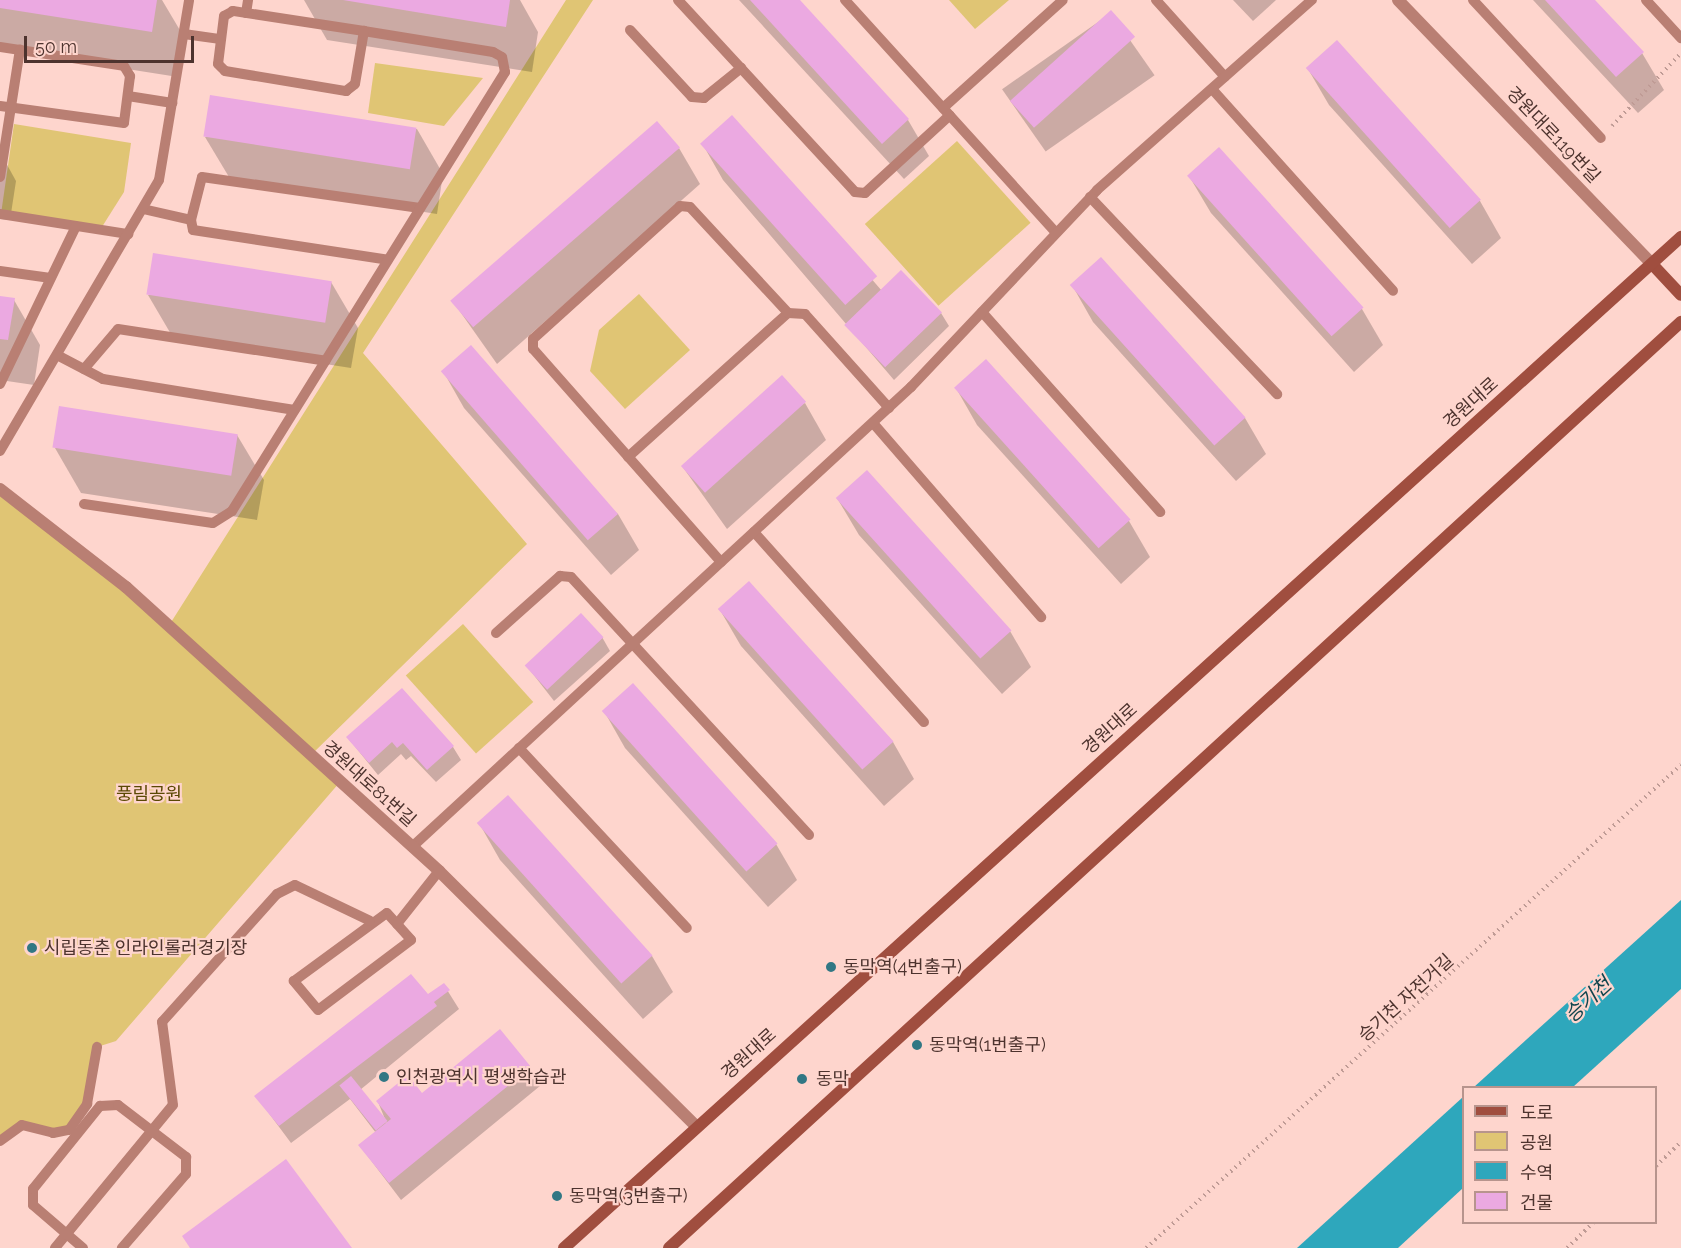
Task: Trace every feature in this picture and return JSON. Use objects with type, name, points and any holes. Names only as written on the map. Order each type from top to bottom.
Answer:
[{"type":"main road","name":"경원대로","points":[[564,1248],[696,1126],[1681,237]]},
{"type":"main road","name":"경원대로119번길","points":[[1652,264],[1681,295]]},
{"type":"main road","points":[[669,1248],[1681,322]]},
{"type":"street","name":"경원대로119번길","points":[[1398,0],[1652,264]]},
{"type":"street","name":"경원대로81번길","points":[[0,489],[126,588],[439,871],[696,1126]]},
{"type":"lane","points":[[0,451],[159,180],[189,0]]},
{"type":"lane","points":[[246,13],[248,0]]},
{"type":"lane","points":[[678,0],[855,192],[865,193],[1063,0]]},
{"type":"lane","points":[[845,0],[1056,233]]},
{"type":"lane","points":[[1156,0],[1225,77]]},
{"type":"lane","points":[[412,847],[889,408],[1090,197],[1312,0]]},
{"type":"lane","points":[[1473,0],[1601,138]]},
{"type":"lane","points":[[1646,0],[1681,38]]},
{"type":"lane","points":[[84,504],[213,523],[232,511],[505,72],[502,57],[364,32],[246,13],[224,16],[218,64],[225,70],[346,91],[355,84],[364,32]]},
{"type":"lane","points":[[630,30],[692,97],[704,98],[741,69]]},
{"type":"lane","points":[[184,34],[221,39]]},
{"type":"lane","points":[[0,46],[124,66],[130,76],[124,123],[5,107]]},
{"type":"lane","points":[[0,177],[5,107],[20,50]]},
{"type":"lane","points":[[1212,89],[1393,291]]},
{"type":"lane","points":[[128,96],[172,103]]},
{"type":"lane","points":[[388,260],[193,230],[191,220],[201,177],[420,208]]},
{"type":"lane","points":[[1090,197],[1277,394]]},
{"type":"lane","points":[[721,562],[533,349],[533,339],[680,206],[690,207],[788,313],[805,314],[889,408]]},
{"type":"lane","points":[[142,208],[191,220]]},
{"type":"lane","points":[[0,214],[128,234]]},
{"type":"lane","points":[[0,384],[76,226]]},
{"type":"lane","points":[[0,271],[51,278]]},
{"type":"lane","points":[[982,312],[1160,512]]},
{"type":"lane","points":[[628,457],[788,313]]},
{"type":"lane","points":[[84,369],[118,328],[326,361]]},
{"type":"lane","points":[[57,355],[103,379],[295,410]]},
{"type":"lane","points":[[873,423],[1041,617]]},
{"type":"lane","points":[[754,532],[924,722]]},
{"type":"lane","points":[[496,633],[560,576],[571,577],[809,835]]},
{"type":"lane","points":[[519,748],[687,928]]},
{"type":"lane","points":[[397,924],[439,871]]},
{"type":"lane","points":[[55,1248],[173,1105],[162,1022],[277,894],[295,885],[370,921]]},
{"type":"lane","points":[[387,913],[411,940],[318,1010],[294,981],[370,921],[387,913]]},
{"type":"lane","points":[[0,1141],[22,1125],[53,1132],[69,1130],[87,1104],[97,1047]]},
{"type":"lane","points":[[83,1248],[33,1205],[33,1189],[100,1106],[118,1105],[186,1157],[186,1174],[122,1248]]},
{"type":"path","points":[[1601,138],[1681,53]]},
{"type":"path","name":"승기천 자전거길","points":[[1146,1248],[1681,765]]},
{"type":"path","points":[[1657,1165],[1681,1142]]},
{"type":"path","points":[[1567,1248],[1592,1224]]},
{"type":"green space","name":"풍림공원","points":[[566,0],[593,0],[363,353],[527,544],[311,755],[340,782],[116,1041],[97,1047],[87,1104],[69,1130],[22,1125],[0,1141],[0,489],[168,627]]},
{"type":"green space","points":[[949,0],[1009,0],[975,29]]},
{"type":"green space","points":[[375,63],[483,78],[444,126],[368,113]]},
{"type":"green space","points":[[14,124],[131,143],[124,192],[100,230],[1,214]]},
{"type":"green space","points":[[957,141],[1031,223],[938,306],[865,224]]},
{"type":"green space","points":[[639,294],[690,350],[625,409],[590,371],[599,330]]},
{"type":"green space","points":[[463,624],[533,702],[476,754],[406,676]]},
{"type":"water","name":"승기천","points":[[1681,900],[1681,989],[1574,1086],[1475,1086]]},
{"type":"water","points":[[1462,1098],[1462,1189],[1398,1248],[1297,1248]]},
{"type":"building","points":[[0,0],[157,0],[152,32],[0,8]]},
{"type":"building","points":[[343,0],[510,0],[506,27]]},
{"type":"building","points":[[750,0],[800,0],[909,119],[882,144]]},
{"type":"building","points":[[1545,0],[1595,0],[1644,52],[1616,77]]},
{"type":"building","points":[[1111,10],[1135,37],[1034,128],[1010,101]]},
{"type":"building","points":[[1337,40],[1481,200],[1450,228],[1306,68]]},
{"type":"building","points":[[210,95],[416,128],[410,169],[203,136]]},
{"type":"building","points":[[732,115],[877,276],[845,305],[700,144]]},
{"type":"building","points":[[657,121],[680,147],[473,327],[450,301]]},
{"type":"building","points":[[1219,147],[1364,308],[1332,336],[1187,176]]},
{"type":"building","points":[[153,253],[332,281],[325,323],[146,294]]},
{"type":"building","points":[[1101,257],[1246,418],[1214,446],[1070,285]]},
{"type":"building","points":[[901,270],[942,312],[885,367],[844,325]]},
{"type":"building","points":[[0,296],[15,298],[8,340],[0,339]]},
{"type":"building","points":[[471,345],[618,514],[588,540],[441,371]]},
{"type":"building","points":[[986,359],[1131,520],[1099,548],[954,388]]},
{"type":"building","points":[[782,375],[806,402],[705,493],[681,466]]},
{"type":"building","points":[[59,406],[238,434],[231,476],[52,447]]},
{"type":"building","points":[[867,470],[1012,631],[980,659],[836,498]]},
{"type":"building","points":[[749,581],[894,742],[862,770],[718,609]]},
{"type":"building","points":[[581,613],[604,637],[547,690],[525,666]]},
{"type":"building","points":[[633,683],[778,844],[746,872],[602,711]]},
{"type":"building","points":[[402,688],[454,746],[427,770],[403,743],[397,748],[392,742],[369,763],[346,737]]},
{"type":"building","points":[[508,795],[653,956],[621,984],[477,823]]},
{"type":"building","points":[[411,974],[428,994],[444,983],[450,990],[434,1002],[437,1006],[279,1126],[254,1096]]},
{"type":"building","points":[[500,1029],[531,1067],[389,1183],[358,1145],[391,1119],[376,1101],[408,1075],[422,1093]]},
{"type":"building","points":[[351,1076],[388,1121],[376,1131],[339,1085]]},
{"type":"building","points":[[286,1159],[352,1248],[190,1248],[182,1236]]},
{"type":"place","name":"시립동춘 인라인롤러경기장","points":[[32,948]]},
{"type":"place","name":"동막역(4번출구)","points":[[831,967]]},
{"type":"place","name":"동막역(1번출구)","points":[[917,1045]]},
{"type":"place","name":"인천광역시 평생학습관","points":[[384,1077]]},
{"type":"place","name":"동막","points":[[802,1079]]},
{"type":"place","name":"동막역(3번출구)","points":[[557,1196]]}]
